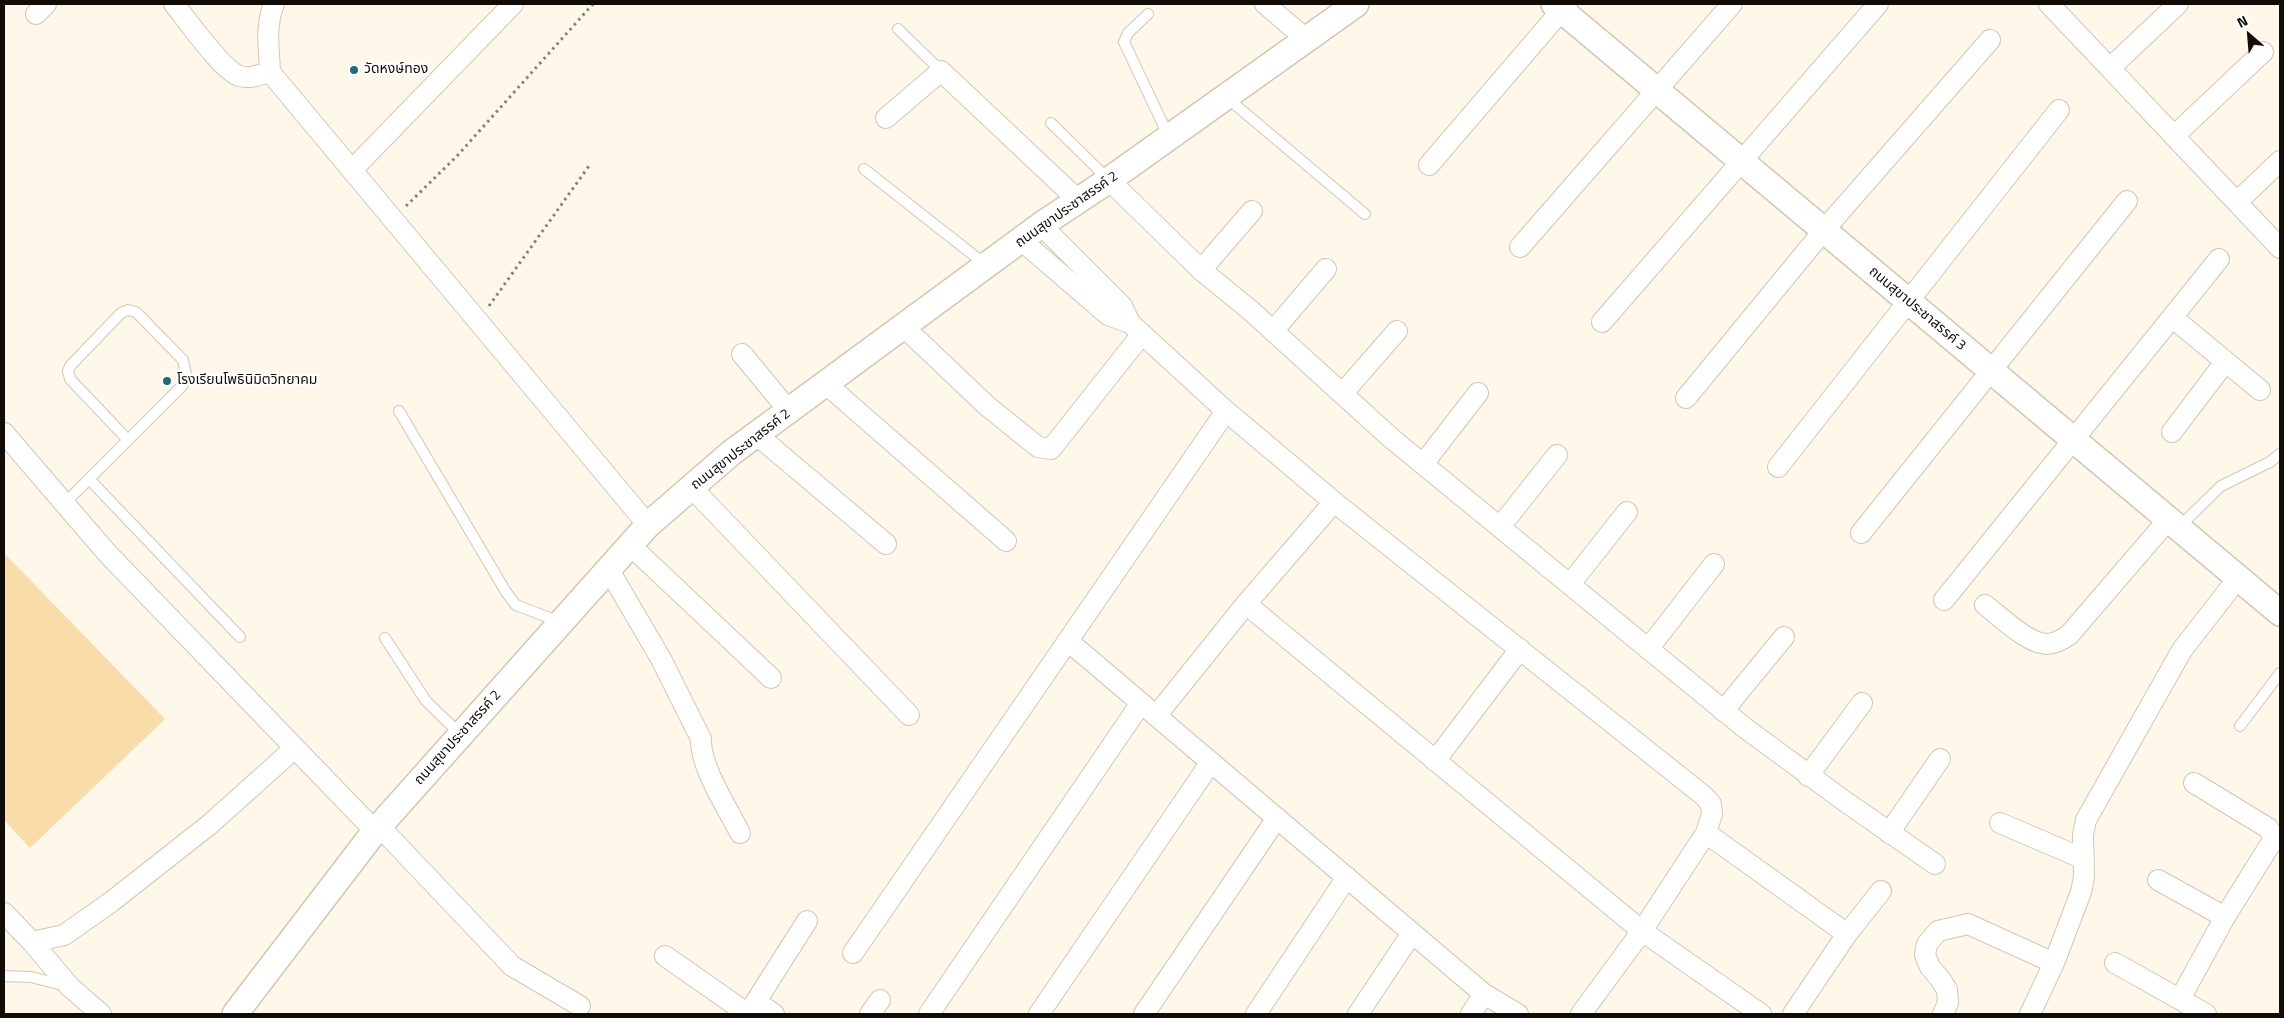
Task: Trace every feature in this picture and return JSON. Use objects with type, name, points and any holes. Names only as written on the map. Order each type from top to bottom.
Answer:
[{"type":"street","points":[[174,4],[227,69],[240,76],[255,77],[270,72]]},
{"type":"street","points":[[274,4],[269,16],[270,72],[648,525]]},
{"type":"street","points":[[352,170],[513,4]]},
{"type":"street","points":[[1265,4],[1306,39]]},
{"type":"street","name":"ถนนสุขาประชาสรรค์ 2","points":[[235,1014],[377,829],[648,525],[731,453],[1022,241],[1041,225],[1109,180],[1356,4]]},
{"type":"street","points":[[1520,247],[1732,4]]},
{"type":"street","points":[[1602,322],[1878,4]]},
{"type":"street","points":[[2049,4],[2280,248]]},
{"type":"street","points":[[2110,68],[2178,4]]},
{"type":"street","points":[[1429,165],[1561,6]]},
{"type":"street","name":"ถนนสุขาประชาสรรค์ 3","points":[[1561,6],[1657,90],[2280,614]]},
{"type":"street","points":[[1686,398],[1824,230],[1990,40]]},
{"type":"street","points":[[2174,136],[2263,52]]},
{"type":"street","points":[[886,118],[941,71],[1079,201]]},
{"type":"street","points":[[1778,467],[2059,110]]},
{"type":"street","points":[[2237,202],[2280,161]]},
{"type":"street","points":[[1109,180],[1201,270],[1423,464],[1648,649],[1808,776],[1935,864]]},
{"type":"street","points":[[1861,533],[2127,201]]},
{"type":"street","points":[[1201,270],[1252,211]]},
{"type":"street","points":[[1041,225],[1122,306],[1136,328],[1226,412],[1334,502],[1704,796],[1711,804],[1712,814],[1706,834],[1642,931],[1581,1014]]},
{"type":"street","points":[[1022,241],[1108,315],[1136,328]]},
{"type":"street","points":[[1944,600],[2219,259]]},
{"type":"street","points":[[1273,331],[1326,269]]},
{"type":"street","points":[[2173,318],[2260,390]]},
{"type":"street","points":[[904,327],[986,405],[1038,447],[1051,449],[1136,328]]},
{"type":"street","points":[[1342,394],[1397,331]]},
{"type":"street","points":[[742,354],[789,411]]},
{"type":"street","points":[[2172,432],[2225,362]]},
{"type":"street","points":[[826,384],[1006,541]]},
{"type":"street","points":[[1423,464],[1478,393]]},
{"type":"street","points":[[853,953],[1226,412]]},
{"type":"street","points":[[4,433],[107,553],[295,748],[512,966],[580,1006]]},
{"type":"street","points":[[757,435],[886,544]]},
{"type":"street","points":[[1500,527],[1557,455]]},
{"type":"street","points":[[692,488],[909,715]]},
{"type":"street","points":[[929,1014],[1148,709],[1246,604],[1334,502]]},
{"type":"street","points":[[1570,584],[1627,512]]},
{"type":"street","points":[[1985,605],[2036,642],[2049,644],[2059,641],[2069,635],[2173,524]]},
{"type":"street","points":[[630,545],[771,678]]},
{"type":"street","points":[[1648,649],[1714,564]]},
{"type":"street","points":[[608,570],[630,604],[670,677],[700,739],[700,749],[713,782],[740,833]]},
{"type":"street","points":[[2030,1014],[2054,963],[2081,892],[2084,859],[2083,835],[2086,820],[2182,650],[2238,578]]},
{"type":"street","points":[[1246,604],[1642,931],[1761,1014]]},
{"type":"street","points":[[1724,710],[1784,637]]},
{"type":"street","points":[[1068,641],[1484,994],[1518,1014]]},
{"type":"street","points":[[1436,761],[1520,649]]},
{"type":"street","points":[[1808,776],[1862,702]]},
{"type":"street","points":[[32,942],[64,935],[111,902],[210,825],[295,748]]},
{"type":"street","points":[[1889,833],[1940,759]]},
{"type":"street","points":[[1039,1014],[1211,762]]},
{"type":"street","points":[[2180,999],[2225,917],[2270,846],[2272,834],[2268,828],[2194,783]]},
{"type":"street","points":[[1144,1014],[1277,818]]},
{"type":"street","points":[[2000,822],[2084,859]]},
{"type":"street","points":[[1706,834],[1848,934]]},
{"type":"street","points":[[1256,1014],[1347,877]]},
{"type":"street","points":[[2158,880],[2225,917]]},
{"type":"street","points":[[1793,1014],[1848,934],[1881,891]]},
{"type":"street","points":[[4,913],[32,942],[70,987],[101,1014]]},
{"type":"street","points":[[751,1010],[807,922]]},
{"type":"street","points":[[1943,1014],[1948,1003],[1947,990],[1930,967],[1925,955],[1927,944],[1938,931],[1968,924],[2054,963]]},
{"type":"street","points":[[1358,1014],[1412,933]]},
{"type":"street","points":[[665,956],[751,1010],[774,1014]]},
{"type":"street","points":[[2115,963],[2206,1014]]},
{"type":"street","points":[[1471,1014],[1484,994]]},
{"type":"lane","points":[[1148,14],[1128,33],[1124,42],[1169,137]]},
{"type":"lane","points":[[898,29],[941,71]]},
{"type":"lane","points":[[1226,97],[1365,214]]},
{"type":"lane","points":[[1051,123],[1109,180]]},
{"type":"lane","points":[[864,169],[987,266]]},
{"type":"lane","points":[[65,503],[88,479],[128,440],[182,386],[186,375],[183,360],[136,312],[128,310],[120,313],[70,366],[68,371],[70,379],[128,440]]},
{"type":"lane","points":[[399,411],[506,592],[516,605],[562,622]]},
{"type":"lane","points":[[2173,524],[2221,486],[2280,454]]},
{"type":"lane","points":[[88,479],[240,637]]},
{"type":"lane","points":[[385,638],[426,701],[461,735]]},
{"type":"lane","points":[[2240,726],[2280,673]]},
{"type":"lane","points":[[4,976],[31,977],[70,987]]},
{"type":"path","points":[[393,219],[457,156],[593,4]]},
{"type":"path","points":[[479,321],[589,166]]},
{"type":"shaded area","points":[[4,553],[165,719],[30,848],[4,820]]},
{"type":"place","name":"วัดหงษ์ทอง","points":[[354,70]]},
{"type":"place","name":"โรงเรียนโพธินิมิตวิทยาคม","points":[[167,381]]}]
